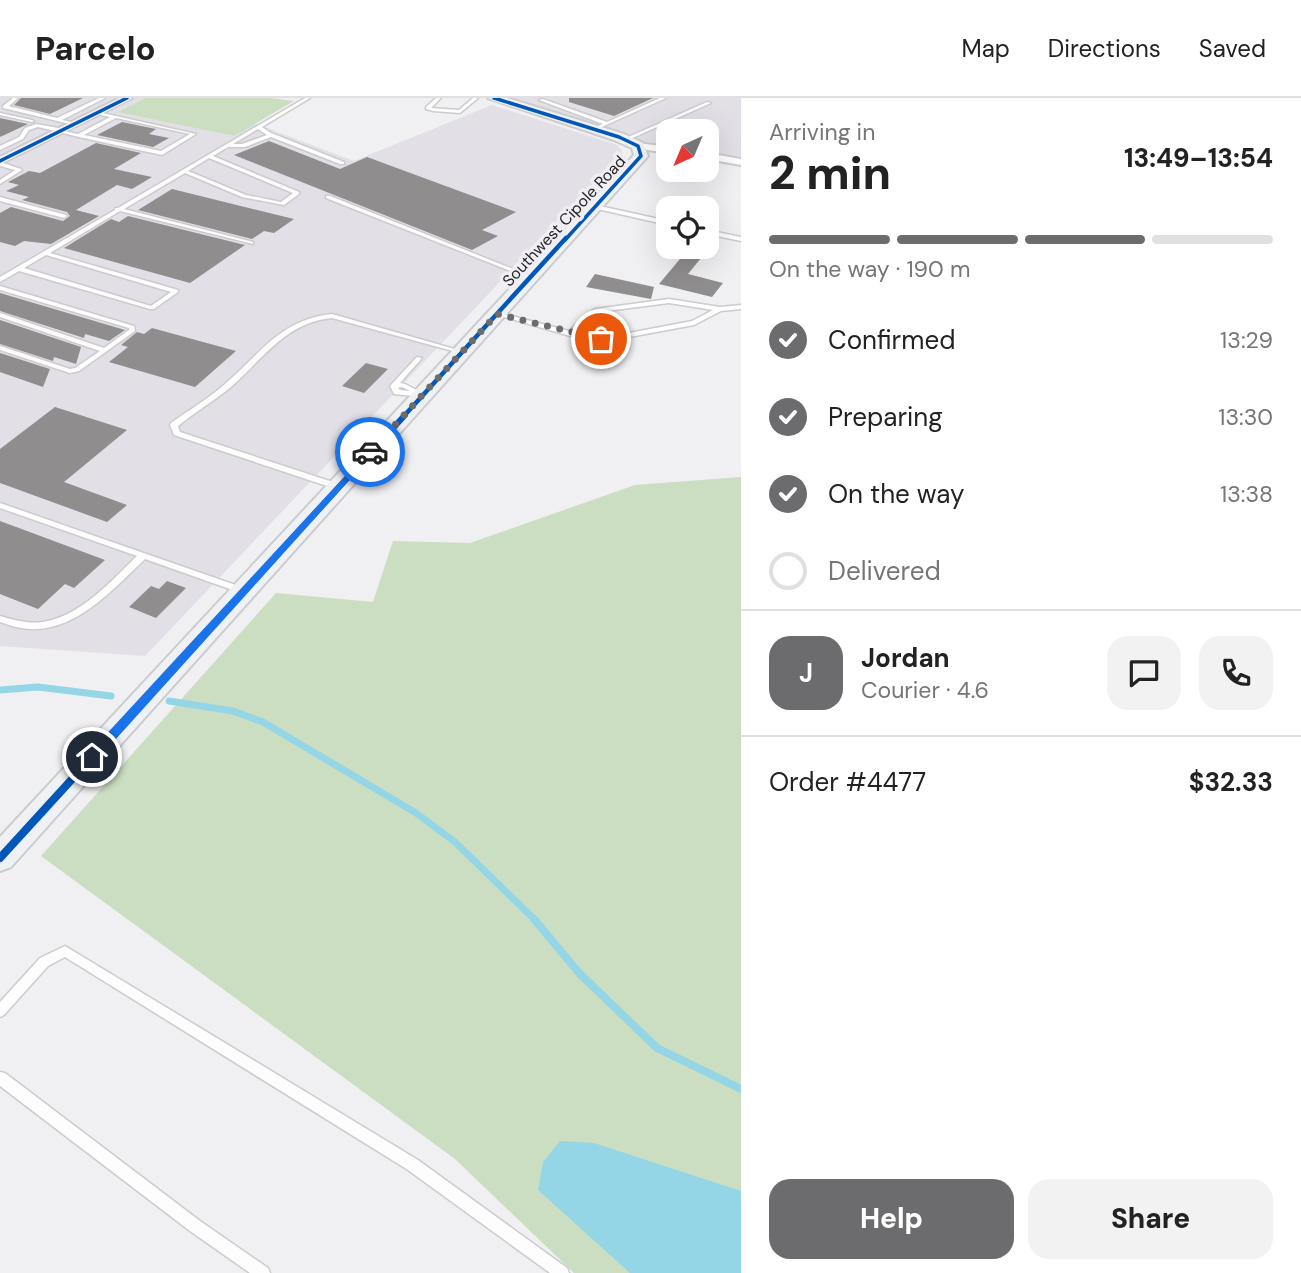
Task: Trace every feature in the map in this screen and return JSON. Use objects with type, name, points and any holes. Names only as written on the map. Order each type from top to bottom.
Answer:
[{"type":"street","points":[[0,163],[60,127],[74,124],[127,98]]},
{"type":"street","name":"Southwest Cipole Road","points":[[0,858],[639,160],[641,151],[602,126],[494,98]]},
{"type":"street","points":[[632,143],[656,148]]},
{"type":"street","points":[[719,158],[741,162]]},
{"type":"lane","points":[[16,98],[5,107],[79,136],[162,153],[194,134],[98,113]]},
{"type":"lane","points":[[0,114],[38,125],[60,127],[103,98]]},
{"type":"lane","points":[[0,280],[308,98]]},
{"type":"lane","points":[[439,98],[428,108],[450,113],[460,112],[474,99]]},
{"type":"lane","points":[[465,98],[474,99]]},
{"type":"lane","points":[[541,100],[602,126],[662,98]]},
{"type":"lane","points":[[632,143],[709,103]]},
{"type":"lane","points":[[79,136],[115,116]]},
{"type":"lane","points":[[0,148],[22,138],[27,130],[38,125]]},
{"type":"lane","points":[[258,127],[271,135],[342,163]]},
{"type":"lane","points":[[224,147],[243,146],[271,135]]},
{"type":"lane","points":[[184,171],[244,196],[282,204],[297,192],[208,156]]},
{"type":"lane","points":[[0,163],[19,170],[0,181]]},
{"type":"lane","points":[[328,197],[530,277]]},
{"type":"lane","points":[[0,199],[64,216]]},
{"type":"lane","points":[[595,207],[656,220]]},
{"type":"lane","points":[[117,209],[251,243]]},
{"type":"lane","points":[[719,234],[741,239]]},
{"type":"lane","points":[[19,269],[152,308],[176,291],[45,253]]},
{"type":"lane","points":[[0,288],[132,327],[132,331],[77,370],[70,371],[0,348]]},
{"type":"lane","points":[[570,334],[597,310],[669,301],[720,309],[741,307]]},
{"type":"lane","points":[[497,314],[594,339],[625,338],[694,323],[720,309]]},
{"type":"lane","points":[[0,315],[106,351]]},
{"type":"lane","points":[[339,486],[177,433],[174,425],[244,372],[280,337],[311,319],[332,316],[462,352]]},
{"type":"lane","points":[[419,358],[394,386],[413,388],[422,395]]},
{"type":"lane","points":[[0,505],[244,591]]},
{"type":"lane","points":[[0,619],[18,627],[47,626],[75,616],[142,557]]},
{"type":"lane","points":[[0,1011],[44,962],[65,951],[413,1165],[562,1273]]},
{"type":"lane","points":[[0,1078],[195,1226],[263,1273]]},
{"type":"shaded area","points":[[0,98],[145,98],[120,111],[234,136],[254,123],[354,161],[492,105],[617,145],[623,152],[145,656],[0,646]]},
{"type":"shaded area","points":[[505,98],[741,98],[741,158],[719,155],[719,119],[656,119],[656,145]]},
{"type":"green space","points":[[145,98],[271,98],[294,101],[234,136],[118,112]]},
{"type":"green space","points":[[741,477],[741,1273],[574,1273],[455,1159],[41,856],[276,593],[373,602],[393,541],[470,543],[635,485]]},
{"type":"water","points":[[560,1141],[594,1143],[741,1191],[741,1273],[630,1273],[538,1190],[543,1162]]},
{"type":"building","points":[[21,98],[83,98],[50,114],[14,105]]},
{"type":"building","points":[[569,98],[653,98],[614,116],[569,102]]},
{"type":"building","points":[[0,118],[28,124],[0,137]]},
{"type":"building","points":[[122,122],[156,129],[149,134],[169,138],[153,147],[97,135]]},
{"type":"building","points":[[269,141],[340,169],[367,157],[516,212],[482,230],[498,236],[472,250],[234,155]]},
{"type":"building","points":[[96,143],[141,153],[114,169],[152,177],[132,189],[117,185],[76,210],[99,216],[51,244],[24,241],[15,246],[0,242],[0,213],[11,207],[63,221],[70,216],[67,212],[22,200],[29,197],[6,191],[19,185],[8,182],[29,171],[40,173]]},
{"type":"building","points":[[172,189],[294,219],[274,233],[264,231],[252,239],[138,210]]},
{"type":"building","points":[[128,216],[245,245],[190,283],[64,248],[111,219],[119,222]]},
{"type":"building","points":[[680,259],[700,259],[688,274],[723,283],[712,297],[659,284]]},
{"type":"building","points":[[595,274],[654,287],[651,299],[586,287]]},
{"type":"building","points":[[0,293],[125,330],[109,341],[85,334],[84,338],[0,311]]},
{"type":"building","points":[[0,320],[81,347],[76,364],[54,357],[53,361],[0,344]]},
{"type":"building","points":[[152,328],[236,351],[195,387],[109,362],[128,347],[121,345],[137,332],[144,334]]},
{"type":"building","points":[[0,353],[50,369],[43,387],[0,372]]},
{"type":"building","points":[[366,363],[388,369],[364,393],[342,386]]},
{"type":"building","points":[[55,407],[127,430],[64,482],[127,505],[107,522],[0,483],[0,449]]},
{"type":"building","points":[[0,521],[105,560],[74,588],[65,584],[38,609],[0,594]]},
{"type":"building","points":[[167,581],[186,588],[156,618],[129,607],[151,586],[159,589]]},
{"type":"waterway","points":[[0,690],[38,687],[111,696]]},
{"type":"waterway","points":[[169,701],[233,711],[263,722],[416,813],[455,842],[534,919]]},
{"type":"waterway","points":[[534,919],[579,973],[657,1048],[741,1089]]},
{"type":"cycle path","points":[[0,161],[127,98]]},
{"type":"cycle path","points":[[0,858],[641,156],[638,146],[619,137],[494,98]]},
{"type":"way so far","points":[[370,452],[497,314],[579,336],[601,339]]},
{"type":"route","points":[[92,757],[370,452]]}]
